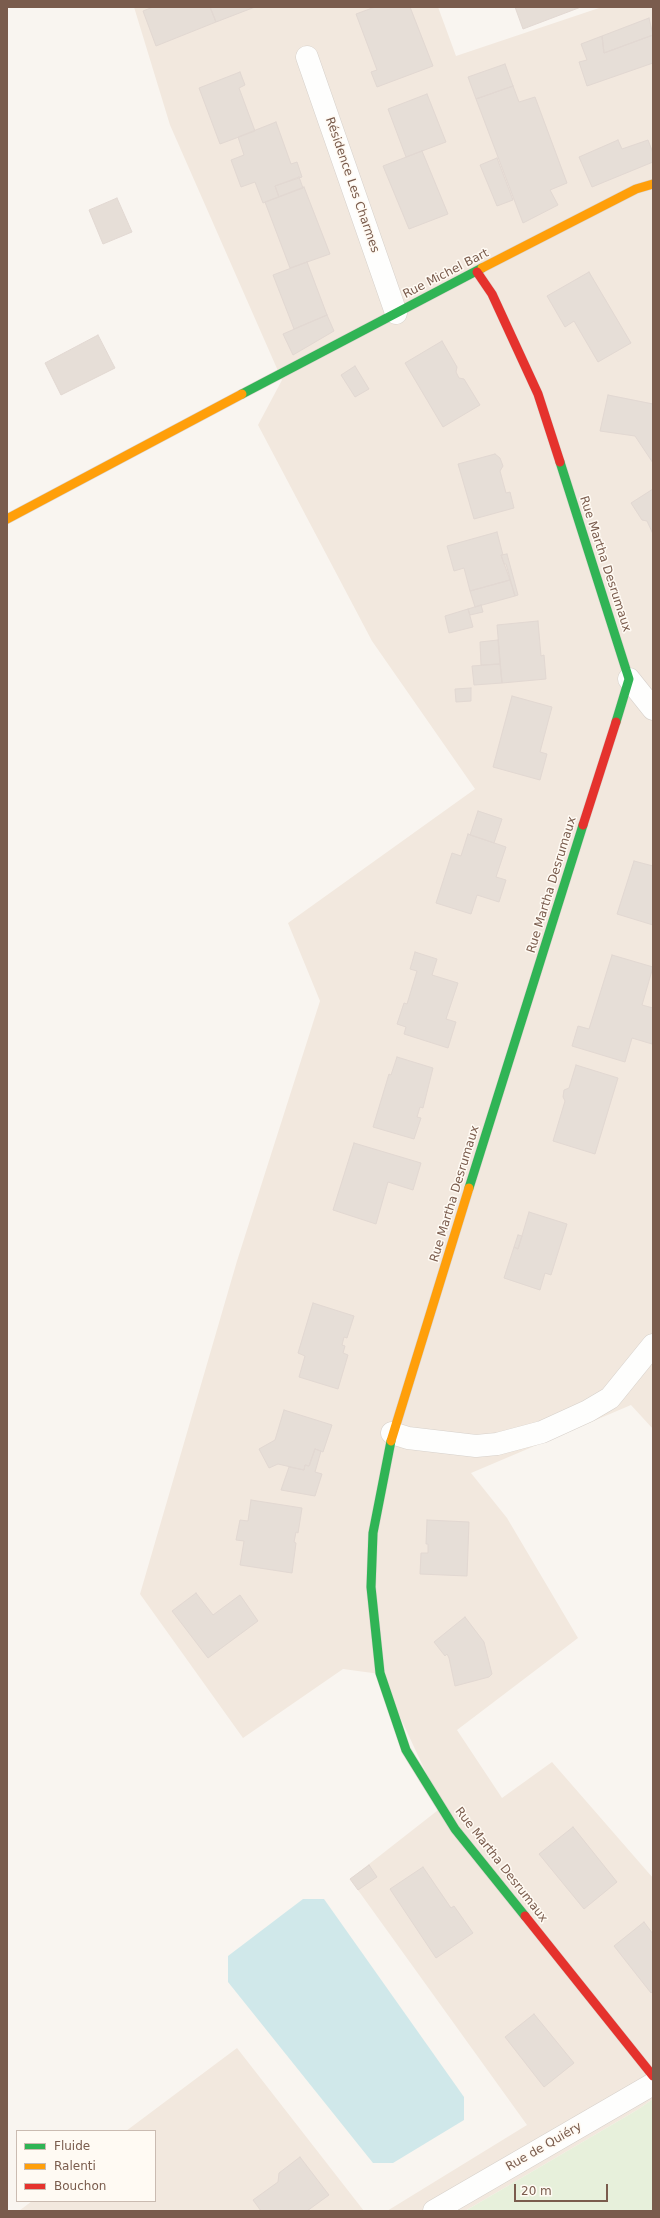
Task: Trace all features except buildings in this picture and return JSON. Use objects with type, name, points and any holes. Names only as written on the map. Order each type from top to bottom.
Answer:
[{"type":"street","name":"Résidence Les Charmes","points":[[307,57],[396,313]]},
{"type":"street","name":"Rue Michel Bart","points":[[7,519],[396,313],[636,189],[653,184]]},
{"type":"street","name":"Rue Martha Desrumaux","points":[[477,272],[492,294],[538,394],[629,679],[392,1433],[373,1533],[371,1587],[380,1673],[406,1750],[455,1829],[653,2076]]},
{"type":"street","points":[[629,679],[653,709]]},
{"type":"street","points":[[392,1433],[408,1438],[476,1446],[497,1444],[542,1432],[588,1411],[610,1398],[653,1345]]},
{"type":"street","name":"Rue de Quiéry","points":[[434,2211],[653,2084]]},
{"type":"shaded area","points":[[134,7],[438,7],[456,56],[602,7],[653,7],[653,1429],[631,1405],[471,1473],[507,1518],[578,1638],[457,1730],[502,1798],[552,1762],[653,1878],[653,2099],[637,2110],[465,2211],[387,2211],[527,2125],[350,1879],[442,1807],[380,1674],[343,1669],[243,1738],[140,1594],[237,1261],[320,1001],[288,923],[475,789],[372,641],[258,425],[282,380],[170,125]]},
{"type":"shaded area","points":[[237,2048],[364,2211],[19,2211],[31,2202],[156,2202],[156,2130],[127,2130]]},
{"type":"green space","points":[[653,2099],[653,2211],[465,2211],[637,2110]]},
{"type":"water","points":[[303,1899],[324,1899],[464,2097],[464,2120],[393,2163],[373,2163],[228,1982],[228,1956]]},
{"type":"traffic: fast","points":[[242,394],[482,268]]},
{"type":"traffic: fast","points":[[560,462],[629,679],[616,722]]},
{"type":"traffic: fast","points":[[469,1188],[583,825]]},
{"type":"traffic: fast","points":[[391,1441],[373,1533],[371,1587],[380,1673],[406,1750],[455,1829],[525,1916]]},
{"type":"traffic: slow","points":[[482,268],[636,189],[653,184]]},
{"type":"traffic: slow","points":[[7,519],[242,394]]},
{"type":"traffic: slow","points":[[391,1441],[469,1188]]},
{"type":"traffic: jam","points":[[477,272],[492,294],[538,394],[560,462]]},
{"type":"traffic: jam","points":[[583,825],[616,722]]},
{"type":"traffic: jam","points":[[525,1916],[653,2076]]}]
